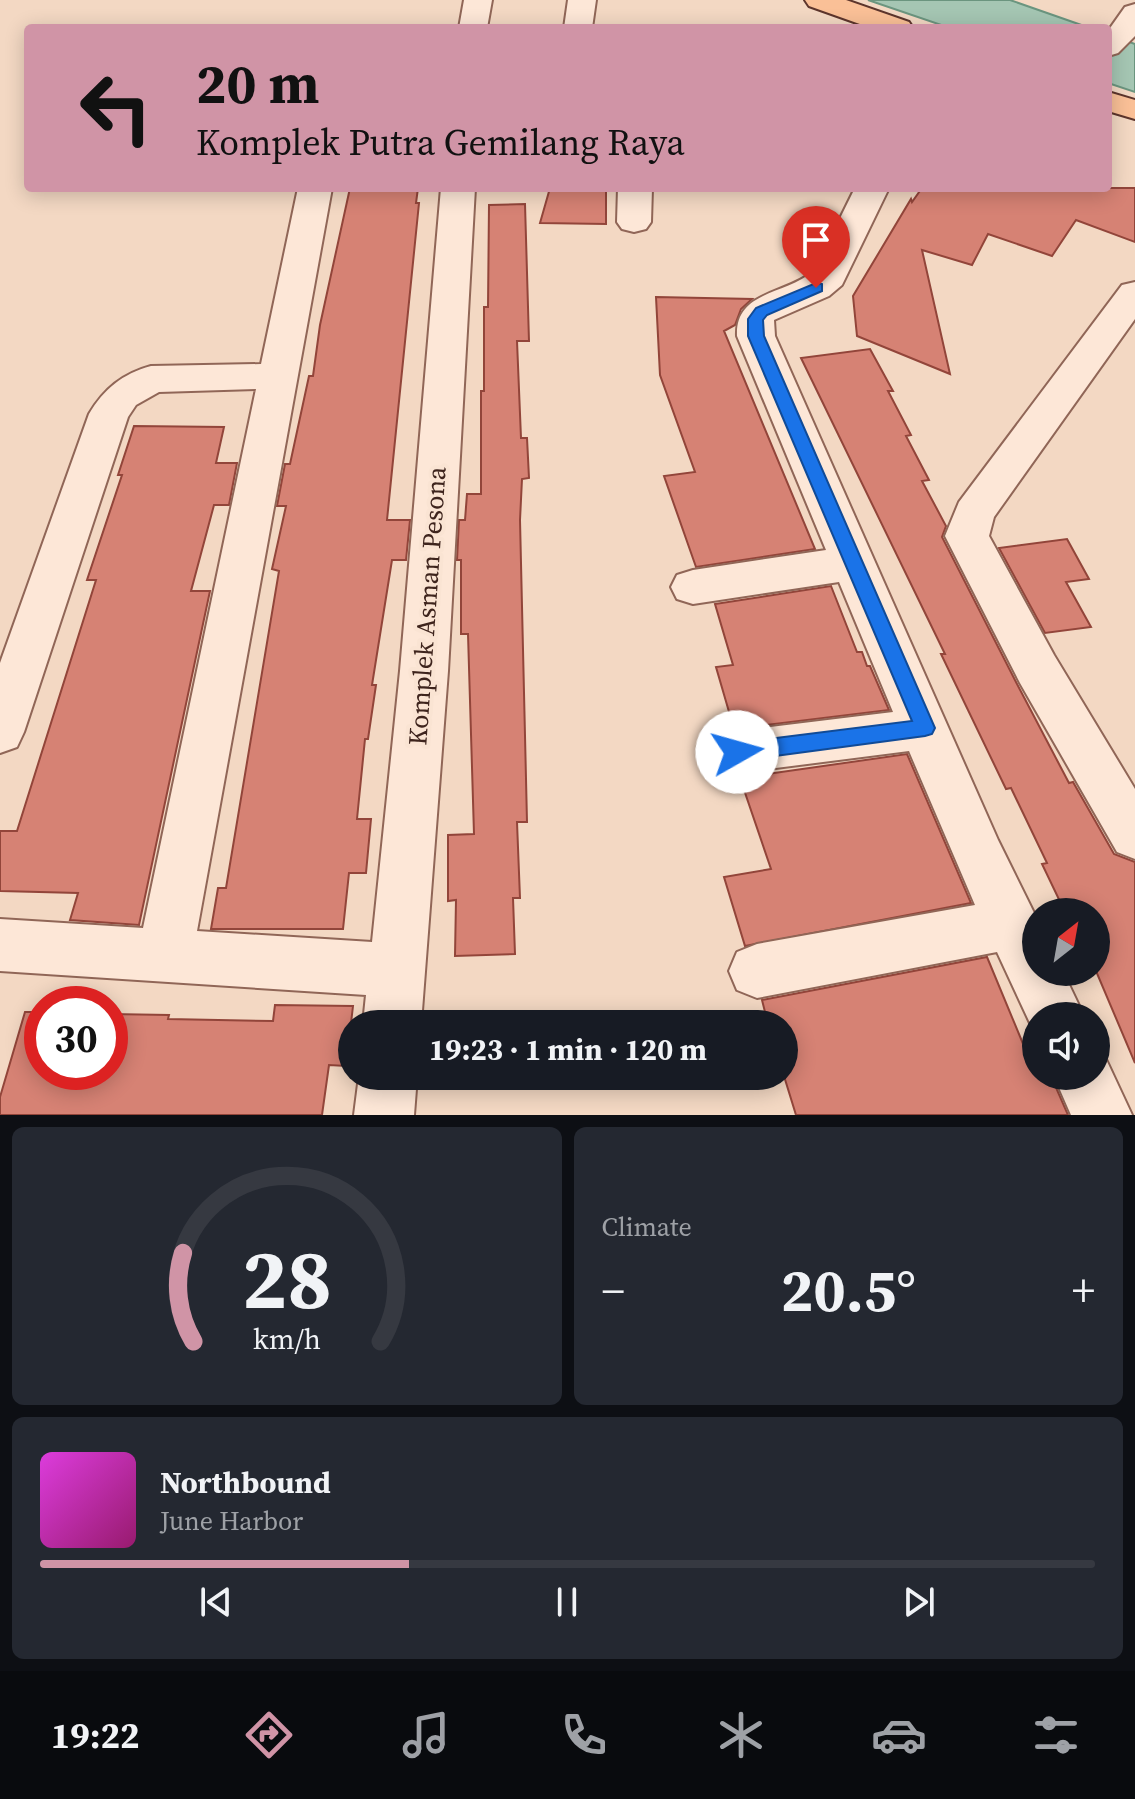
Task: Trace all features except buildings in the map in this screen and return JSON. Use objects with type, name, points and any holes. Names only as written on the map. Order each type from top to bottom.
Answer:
[{"type":"main road","points":[[819,0],[888,24]]},
{"type":"main road","points":[[1112,102],[1135,110]]},
{"type":"street","points":[[474,24],[478,0]]},
{"type":"street","points":[[579,24],[582,0]]},
{"type":"street","points":[[165,956],[314,192]]},
{"type":"street","name":"Komplek Asman Pesona","points":[[393,1010],[424,671],[458,192]]},
{"type":"street","points":[[634,222],[635,192]]},
{"type":"street","points":[[870,192],[829,277],[816,288],[769,307],[755,319],[756,336],[925,728],[1048,1002]]},
{"type":"street","points":[[1135,293],[974,513],[967,536],[1037,669],[1135,836]]},
{"type":"street","points":[[0,732],[109,414],[122,396],[151,379],[280,376]]},
{"type":"street","points":[[693,587],[854,563]]},
{"type":"street","points":[[737,752],[925,728]]},
{"type":"street","points":[[757,971],[1012,924]]},
{"type":"street","points":[[0,945],[397,970]]},
{"type":"street","points":[[384,1115],[387,1090]]},
{"type":"street","points":[[1090,1090],[1102,1115]]},
{"type":"shaded area","points":[[868,0],[1010,0],[1079,24],[938,24]]},
{"type":"shaded area","points":[[1112,35],[1135,44],[1135,92],[1112,84]]},
{"type":"route","points":[[737,752],[925,728],[756,336],[755,319],[761,312],[816,288]]}]
